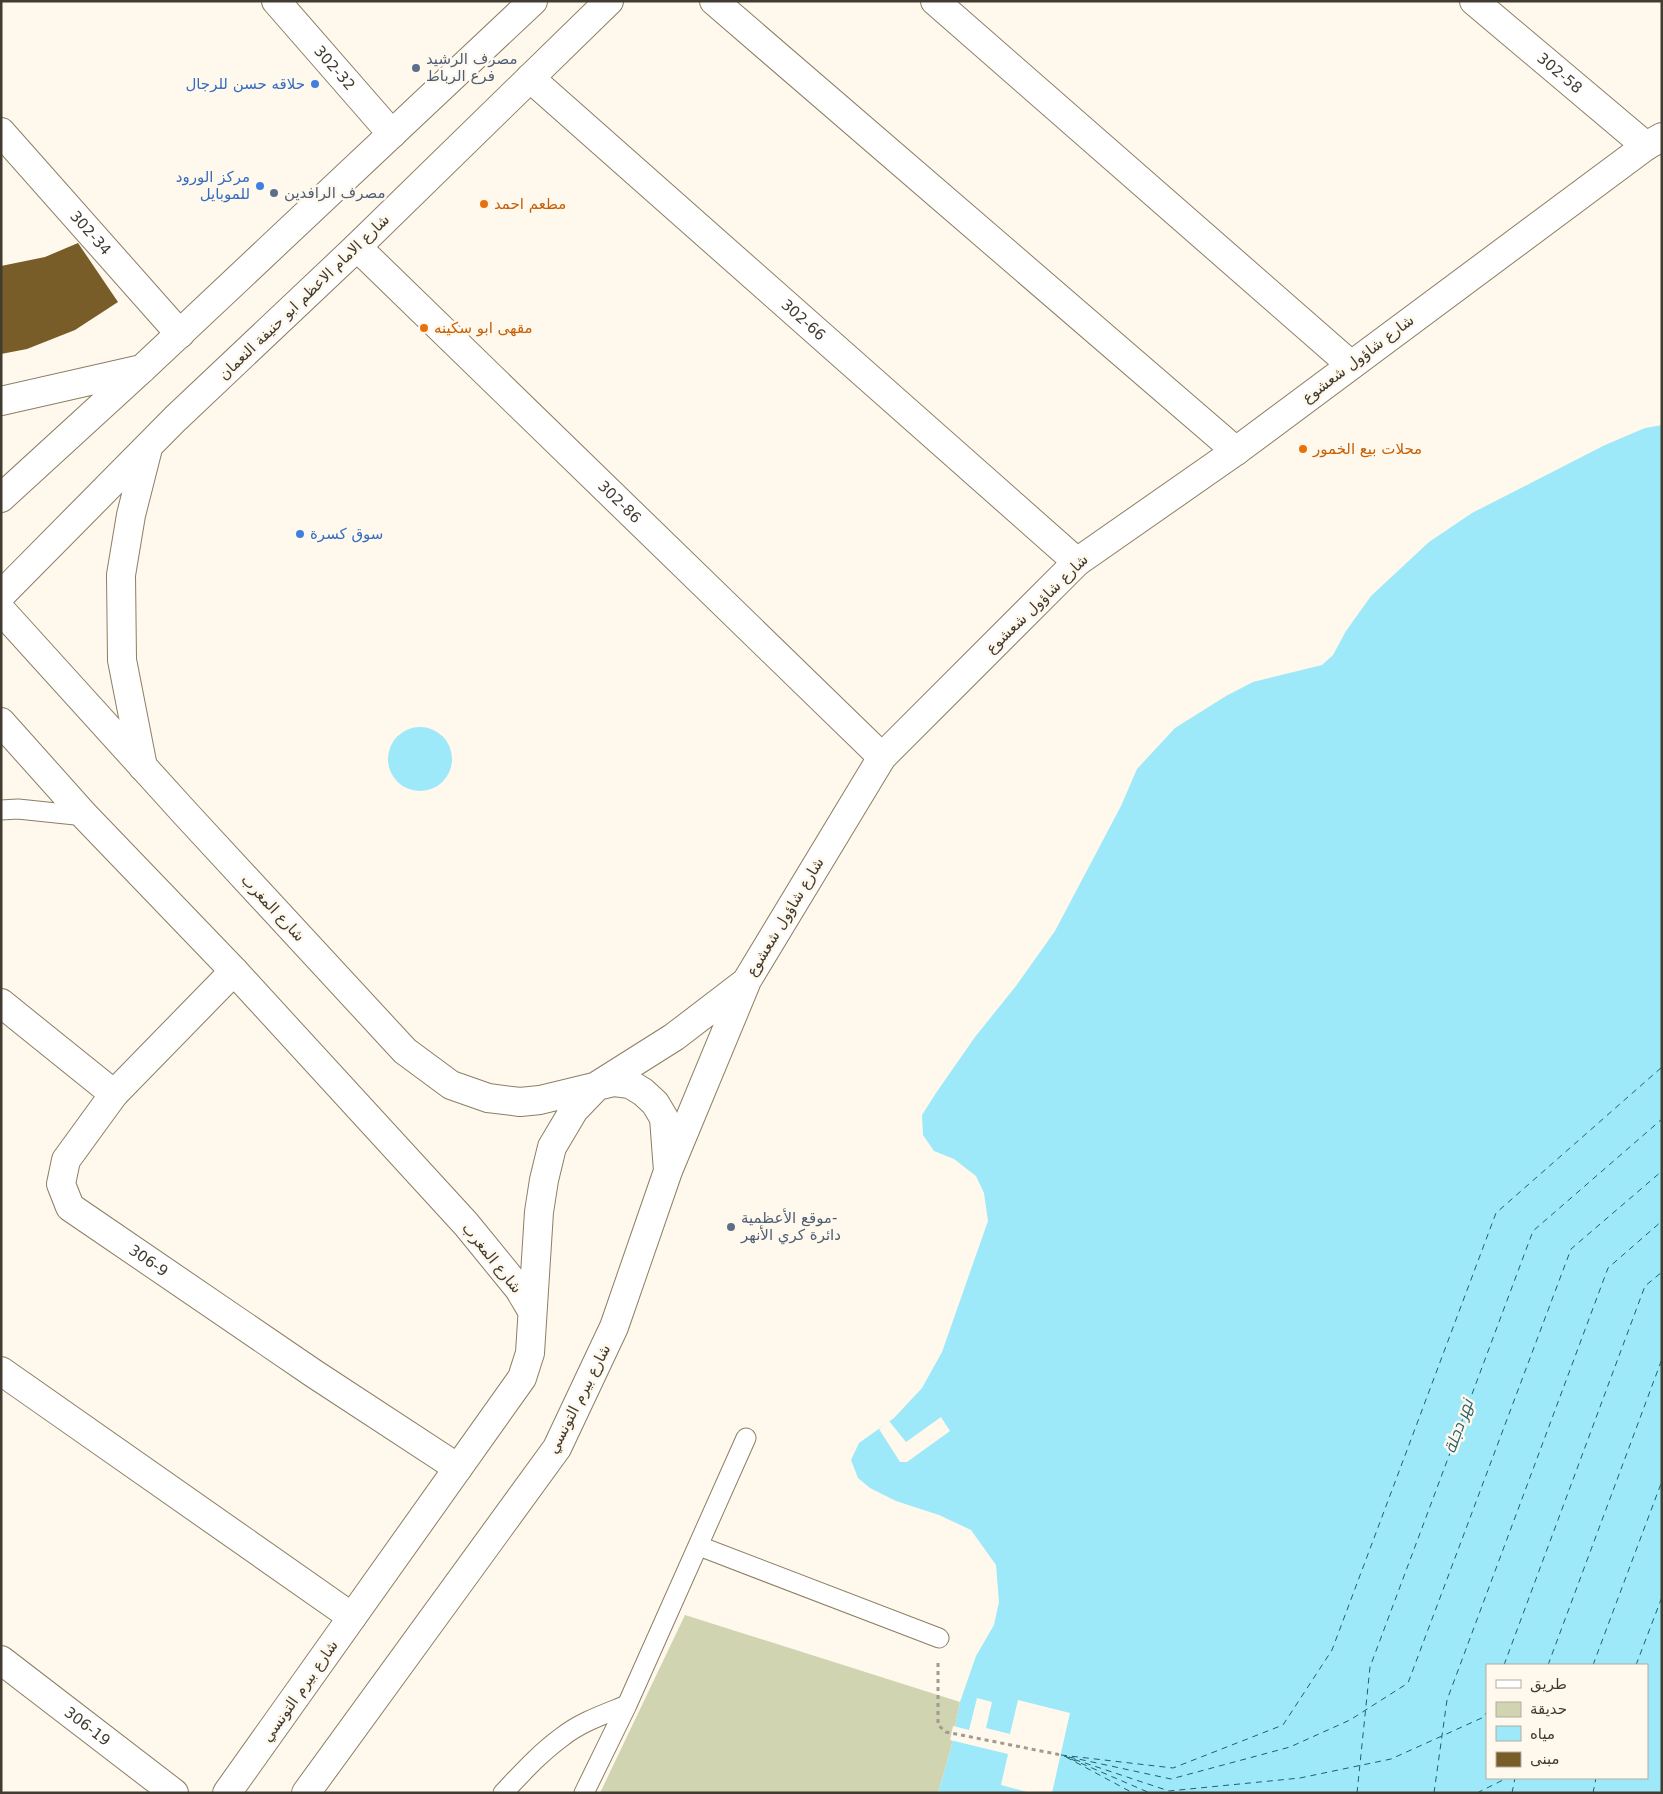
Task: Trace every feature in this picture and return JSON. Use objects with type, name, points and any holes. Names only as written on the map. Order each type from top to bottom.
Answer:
[{"type":"street","name":"302-32","points":[[276,1],[392,134]]},
{"type":"street","name":"شارع الامام الاعظم ابو حنيفة النعمان","points":[[1,595],[175,419],[357,247],[609,1]]},
{"type":"street","points":[[714,1],[1236,451]]},
{"type":"street","points":[[935,1],[1351,365]]},
{"type":"street","name":"302-58","points":[[1474,1],[1654,142]]},
{"type":"street","points":[[1,498],[180,334],[528,3]]},
{"type":"street","name":"302-66","points":[[530,78],[1077,562]]},
{"type":"street","name":"302-34","points":[[1,132],[180,334]]},
{"type":"street","name":"شارع شاؤول شعشوع","points":[[598,1085],[674,1037],[746,982],[882,757],[1077,562],[1236,451],[1654,142]]},
{"type":"street","name":"302-86","points":[[357,247],[882,757]]},
{"type":"street","points":[[1,401],[143,368]]},
{"type":"street","points":[[143,767],[122,660],[121,574],[131,515],[148,447]]},
{"type":"street","name":"شارع المغرب","points":[[1,610],[405,1051],[451,1085],[488,1098],[520,1102],[540,1100],[598,1085]]},
{"type":"street","name":"شارع المغرب","points":[[1,722],[85,816],[234,971],[466,1224],[519,1289],[532,1311]]},
{"type":"street","name":"306-9","points":[[234,971],[114,1094],[66,1160],[61,1184],[70,1207],[313,1373],[458,1468]]},
{"type":"street","name":"شارع بيرم التونسي","points":[[306,1793],[557,1448],[614,1327],[668,1171],[746,982]]},
{"type":"street","points":[[1,1003],[114,1094]]},
{"type":"street","points":[[598,1085],[614,1082],[630,1084],[655,1103],[664,1118],[668,1171]]},
{"type":"street","name":"شارع بيرم التونسي","points":[[227,1793],[522,1378],[530,1353],[540,1204],[552,1147],[574,1110],[598,1085]]},
{"type":"street","points":[[1,1371],[352,1617]]},
{"type":"street","name":"306-19","points":[[1,1660],[174,1793]]},
{"type":"lane","points":[[1,810],[18,809],[85,816]]},
{"type":"lane","points":[[584,1793],[628,1705],[746,1438]]},
{"type":"lane","points":[[699,1546],[938,1638]]},
{"type":"lane","points":[[503,1793],[539,1756],[563,1736],[590,1720],[628,1705]]},
{"type":"path","points":[[938,1638],[938,1725],[946,1732],[1061,1755]]},
{"type":"green space","points":[[685,1615],[960,1702],[951,1748],[938,1793],[600,1793]]},
{"type":"water","name":"نهر دجلة","points":[[1662,425],[1662,1793],[938,1793],[951,1748],[960,1702],[976,1656],[994,1625],[999,1602],[996,1565],[971,1530],[939,1515],[896,1501],[870,1488],[858,1478],[851,1460],[859,1443],[894,1418],[922,1388],[942,1352],[988,1221],[984,1193],[976,1176],[954,1159],[934,1151],[923,1135],[922,1115],[975,1037],[1016,986],[1055,931],[1121,806],[1137,769],[1175,728],[1226,696],[1253,682],[1322,665],[1333,655],[1346,631],[1371,596],[1429,542],[1472,513],[1605,445],[1645,428]]},
{"type":"water","points":[[420,727],[432,729],[443,736],[450,747],[452,759],[450,771],[443,782],[432,789],[420,791],[408,789],[397,782],[390,771],[388,759],[390,747],[397,736],[408,729]]},
{"type":"pier","points":[[941,1417],[950,1431],[907,1462],[900,1462],[879,1429],[889,1421],[906,1442]]},
{"type":"pier","points":[[977,1698],[992,1702],[986,1728],[1010,1734],[1018,1700],[1070,1713],[1052,1793],[1031,1793],[1001,1785],[1008,1754],[950,1740],[953,1726],[969,1730]]},
{"type":"building","points":[[78,243],[118,302],[75,330],[27,349],[1,354],[1,266],[45,257]]},
{"type":"ferry route","points":[[1061,1755],[1173,1768],[1283,1725],[1332,1650],[1496,1213],[1662,1067]]},
{"type":"ferry route","points":[[1357,1793],[1370,1667],[1533,1231],[1662,1119]]},
{"type":"ferry route","points":[[1069,1757],[1171,1779],[1290,1747],[1350,1720],[1408,1683],[1571,1249],[1662,1171]]},
{"type":"ferry route","points":[[1434,1793],[1447,1700],[1608,1268],[1662,1221]]},
{"type":"ferry route","points":[[1504,1664],[1645,1286],[1662,1272]]},
{"type":"ferry route","points":[[1548,1664],[1662,1359]]},
{"type":"ferry route","points":[[1593,1664],[1662,1481]]},
{"type":"ferry route","points":[[1636,1664],[1662,1597]]},
{"type":"ferry route","points":[[1064,1756],[1169,1791],[1300,1778],[1391,1759],[1484,1717],[1486,1713]]},
{"type":"ferry route","points":[[1066,1757],[1133,1793]]},
{"type":"ferry route","points":[[1071,1759],[1150,1793]]},
{"type":"ferry route","points":[[1477,1793],[1505,1779]]},
{"type":"ferry route","points":[[1512,1793],[1515,1779]]},
{"type":"ferry route","points":[[1593,1793],[1596,1779]]},
{"type":"place","name":"مصرف الرشيد فرع الرباط","points":[[416,68]]},
{"type":"place","name":"حلاقه حسن للرجال","points":[[315,84]]},
{"type":"place","name":"مركز الورود للموبايل","points":[[260,186]]},
{"type":"place","name":"مصرف الرافدين","points":[[274,193]]},
{"type":"place","name":"مطعم احمد","points":[[484,204]]},
{"type":"place","name":"مقهى ابو سكينه","points":[[424,328]]},
{"type":"place","name":"محلات بيع الخمور","points":[[1303,449]]},
{"type":"place","name":"سوق كسرة","points":[[300,534]]},
{"type":"place","name":"موقع الأعظمية- دائرة كري الأنهر","points":[[731,1227]]}]
